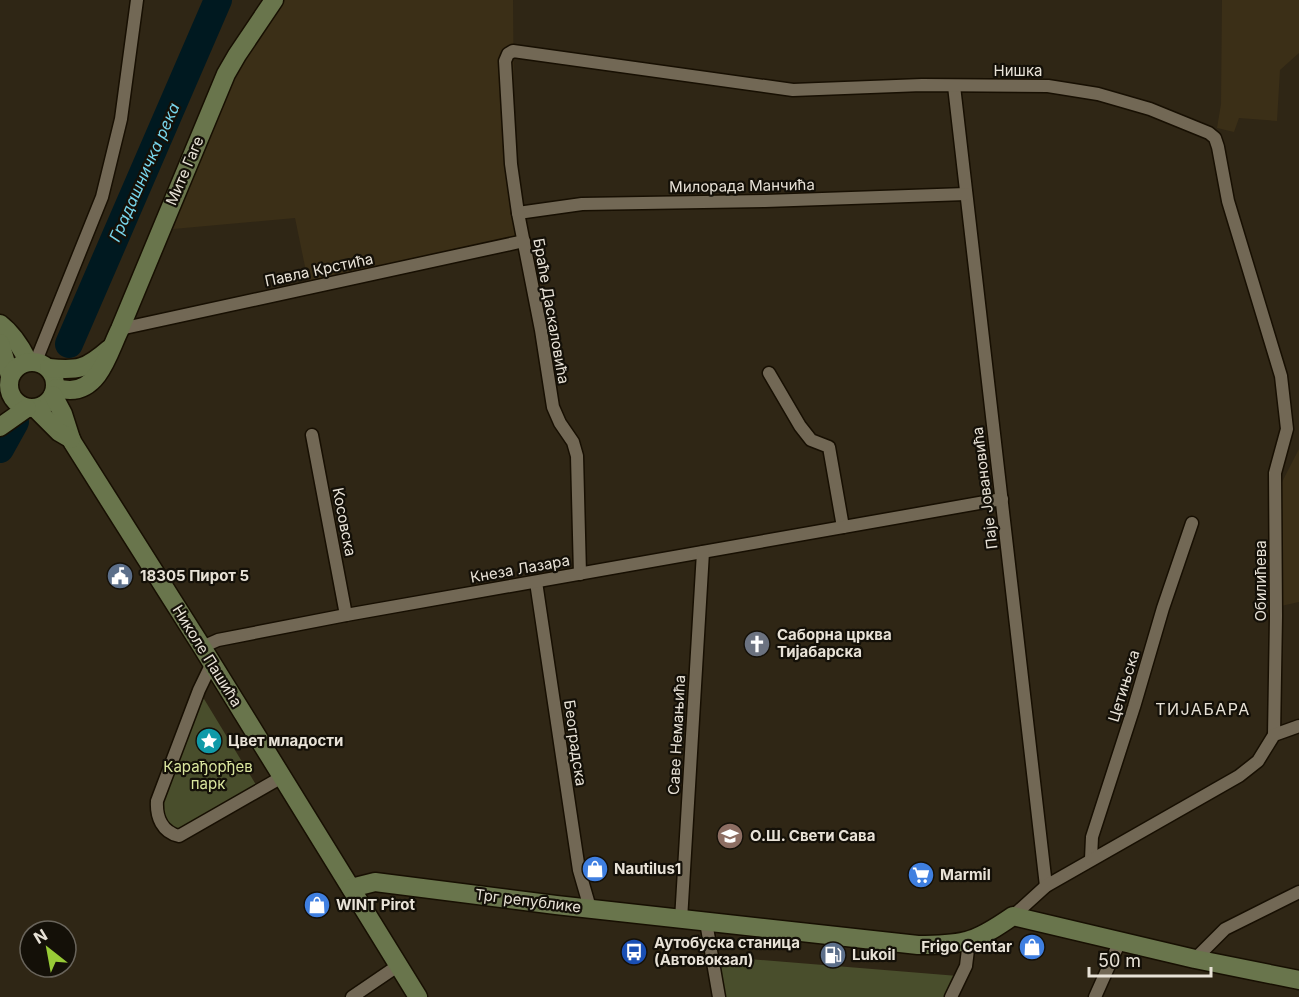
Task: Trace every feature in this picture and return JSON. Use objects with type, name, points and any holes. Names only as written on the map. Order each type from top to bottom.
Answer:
[{"type":"main road","name":"Мите Гаге","points":[[77,389],[89,384],[101,370],[226,74],[274,0]]},
{"type":"main road","points":[[0,324],[38,363],[53,374],[56,381],[55,392],[43,406],[31,408],[0,427]]},
{"type":"main road","points":[[0,344],[6,384],[20,405],[31,408]]},
{"type":"main road","name":"Мите Гаге","points":[[38,363],[78,369],[97,360],[110,348]]},
{"type":"main road","points":[[6,384],[21,364],[38,363]]},
{"type":"main road","points":[[55,392],[77,389],[68,430]]},
{"type":"main road","name":"Николе Пашића","points":[[55,392],[68,430],[109,502],[212,663],[418,997]]},
{"type":"main road","name":"Николе Пашића","points":[[31,408],[59,432],[68,430]]},
{"type":"main road","name":"Трг републике","points":[[351,888],[375,882],[681,920],[918,945],[969,941],[1013,916]]},
{"type":"main road","points":[[1013,916],[1299,980]]},
{"type":"street","points":[[38,363],[102,196],[121,119],[137,0]]},
{"type":"street","name":"Нишка","points":[[513,51],[793,90],[901,86],[1048,86],[1098,94],[1150,109],[1203,129],[1215,138],[1218,147],[1228,201],[1281,376],[1287,429]]},
{"type":"street","name":"Браће Даскаловића","points":[[513,51],[508,54],[505,62],[511,164],[553,407],[560,423],[573,442],[577,456],[580,574]]},
{"type":"street","name":"Паје Јовановића","points":[[954,86],[1046,886]]},
{"type":"street","name":"Милорада Манчића","points":[[518,213],[582,204],[966,194]]},
{"type":"street","name":"Павла Крстића","points":[[120,329],[524,241]]},
{"type":"street","points":[[769,373],[800,426],[811,440],[829,447],[843,527]]},
{"type":"street","name":"Обилићева","points":[[1274,735],[1275,473],[1287,429]]},
{"type":"street","name":"Косовска","points":[[312,435],[346,615]]},
{"type":"street","name":"Кнеза Лазара","points":[[202,647],[218,640],[346,615],[1002,499]]},
{"type":"street","name":"Цетињска","points":[[1092,859],[1092,837],[1163,608],[1192,523]]},
{"type":"street","name":"Саве Немањића","points":[[681,920],[703,552]]},
{"type":"street","name":"Београдска","points":[[536,582],[579,870],[590,908]]},
{"type":"street","points":[[212,663],[199,690],[157,801],[156,810],[161,824],[172,834],[179,836],[282,777]]},
{"type":"street","points":[[1046,886],[1239,776],[1258,761],[1274,735],[1299,726]]},
{"type":"street","name":"Трг републике","points":[[1013,916],[1046,886]]},
{"type":"street","points":[[1195,958],[1225,929],[1299,892]]},
{"type":"street","points":[[706,922],[719,997]]},
{"type":"street","points":[[951,997],[966,966],[969,941]]},
{"type":"street","points":[[1095,997],[1120,941]]},
{"type":"street","points":[[352,997],[399,965]]},
{"type":"shaded area","points":[[284,0],[513,0],[515,236],[308,281],[295,218],[173,229],[223,87]]},
{"type":"shaded area","points":[[1222,0],[1299,0],[1299,53],[1280,70],[1277,121],[1239,118],[1234,132],[1217,128],[1221,104]]},
{"type":"shaded area","points":[[1299,449],[1299,602],[1281,606],[1282,482]]},
{"type":"green space","name":"Карађорђев парк","points":[[201,694],[258,788],[180,834],[168,828],[159,811]]},
{"type":"green space","points":[[712,956],[958,976],[946,997],[719,997]]},
{"type":"waterway","name":"Градашничка река","points":[[69,344],[218,0]]},
{"type":"waterway","name":"Градашничка река","points":[[0,449],[15,422]]},
{"type":"place","name":"18305 Пирот 5","points":[[120,576]]},
{"type":"place","name":"Саборна црква Тијабарска","points":[[757,644]]},
{"type":"place","name":"Цвет младости","points":[[209,741]]},
{"type":"place","name":"О.Ш. Свети Сава","points":[[730,836]]},
{"type":"place","name":"Nautilus1","points":[[595,869]]},
{"type":"place","name":"Marmil","points":[[921,875]]},
{"type":"place","name":"WINT Pirot","points":[[317,905]]},
{"type":"place","name":"Frigo Centar","points":[[1032,947]]},
{"type":"place","name":"Аутобуска станица (Автовокзал)","points":[[634,952]]},
{"type":"place","name":"Lukoil","points":[[833,955]]},
{"type":"district","name":"ТИЈАБАРА","points":[[1203,709]]}]
